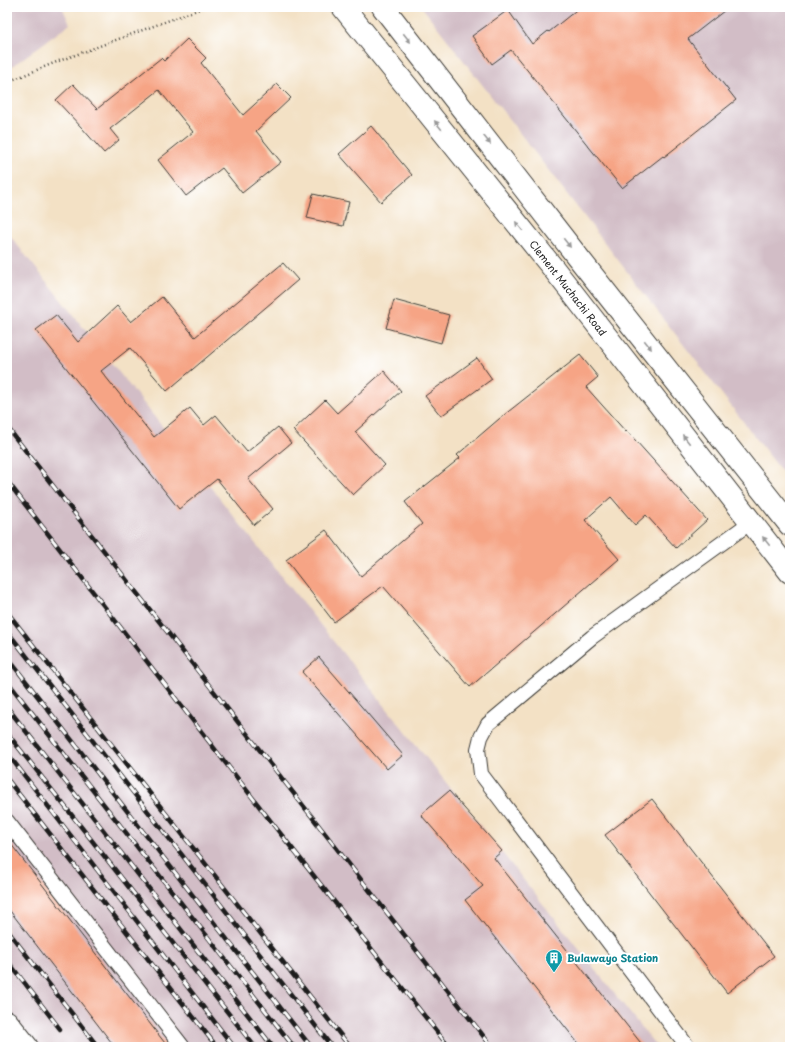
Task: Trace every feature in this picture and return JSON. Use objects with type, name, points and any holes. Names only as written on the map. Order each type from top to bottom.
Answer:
[{"type":"main road","name":"Clement Muchachi Road","points":[[343,7],[553,268],[790,572]]},
{"type":"main road","points":[[383,7],[577,256],[790,525]]},
{"type":"main road","points":[[9,1028],[27,1047]]},
{"type":"lane","points":[[688,1047],[481,774],[478,749],[484,730],[494,719],[592,638],[751,522]]},
{"type":"lane","points":[[7,821],[183,1047]]},
{"type":"path","points":[[7,82],[59,61],[205,7]]},
{"type":"shaded area","points":[[7,7],[62,7],[70,24],[7,70]]},
{"type":"shaded area","points":[[422,7],[790,7],[790,482]]},
{"type":"shaded area","points":[[7,232],[657,1047],[35,1047],[7,1011]]},
{"type":"building","points":[[580,7],[729,7],[688,39],[736,100],[622,188],[511,50],[492,64],[472,36],[508,10],[532,44]]},
{"type":"building","points":[[187,39],[206,58],[201,63],[243,115],[277,84],[291,98],[256,131],[281,162],[242,193],[222,168],[186,196],[158,160],[193,132],[159,90],[110,129],[119,140],[104,153],[56,100],[73,84],[97,109],[161,58],[164,61]]},
{"type":"building","points":[[371,126],[412,175],[381,202],[339,154]]},
{"type":"building","points":[[313,194],[349,202],[343,226],[307,218]]},
{"type":"building","points":[[283,263],[298,280],[167,391],[130,348],[101,371],[154,437],[190,408],[204,425],[216,415],[247,452],[278,427],[291,443],[248,479],[273,509],[254,525],[217,479],[179,509],[36,330],[56,315],[78,342],[117,306],[131,322],[162,297],[195,337]]},
{"type":"building","points":[[394,300],[449,315],[441,343],[386,328]]},
{"type":"building","points":[[580,355],[598,377],[586,387],[707,520],[676,548],[646,515],[635,525],[611,497],[585,520],[619,559],[470,687],[383,586],[334,622],[286,560],[326,530],[361,576],[422,524],[405,502],[460,458],[457,455],[499,419]]},
{"type":"building","points":[[477,358],[492,379],[441,416],[425,396]]},
{"type":"building","points":[[384,371],[401,391],[355,432],[385,465],[353,495],[293,430],[325,400],[337,413]]},
{"type":"building","points":[[319,657],[403,755],[387,769],[302,672]]},
{"type":"building","name":"Bulawayo Station","points":[[449,791],[502,851],[494,858],[644,1047],[581,1047],[465,900],[483,886],[421,815]]},
{"type":"building","points":[[652,799],[774,956],[727,993],[605,835]]},
{"type":"building","points":[[7,839],[168,1047],[115,1047],[7,907]]},
{"type":"railway","points":[[7,427],[492,1047]]},
{"type":"railway","points":[[7,481],[276,828],[449,1047]]},
{"type":"railway","points":[[7,612],[350,1047]]},
{"type":"railway","points":[[7,631],[332,1047]]},
{"type":"railway","points":[[7,657],[311,1047]]},
{"type":"railway","points":[[7,681],[294,1047]]},
{"type":"railway","points":[[7,707],[273,1047]]},
{"type":"railway","points":[[7,733],[255,1047]]},
{"type":"railway","points":[[7,753],[234,1047]]},
{"type":"railway","points":[[7,779],[213,1042]]},
{"type":"railway","points":[[7,930],[98,1047]]},
{"type":"railway","points":[[7,960],[60,1029]]},
{"type":"place","name":"Bulawayo Station","points":[[554,973]]}]
